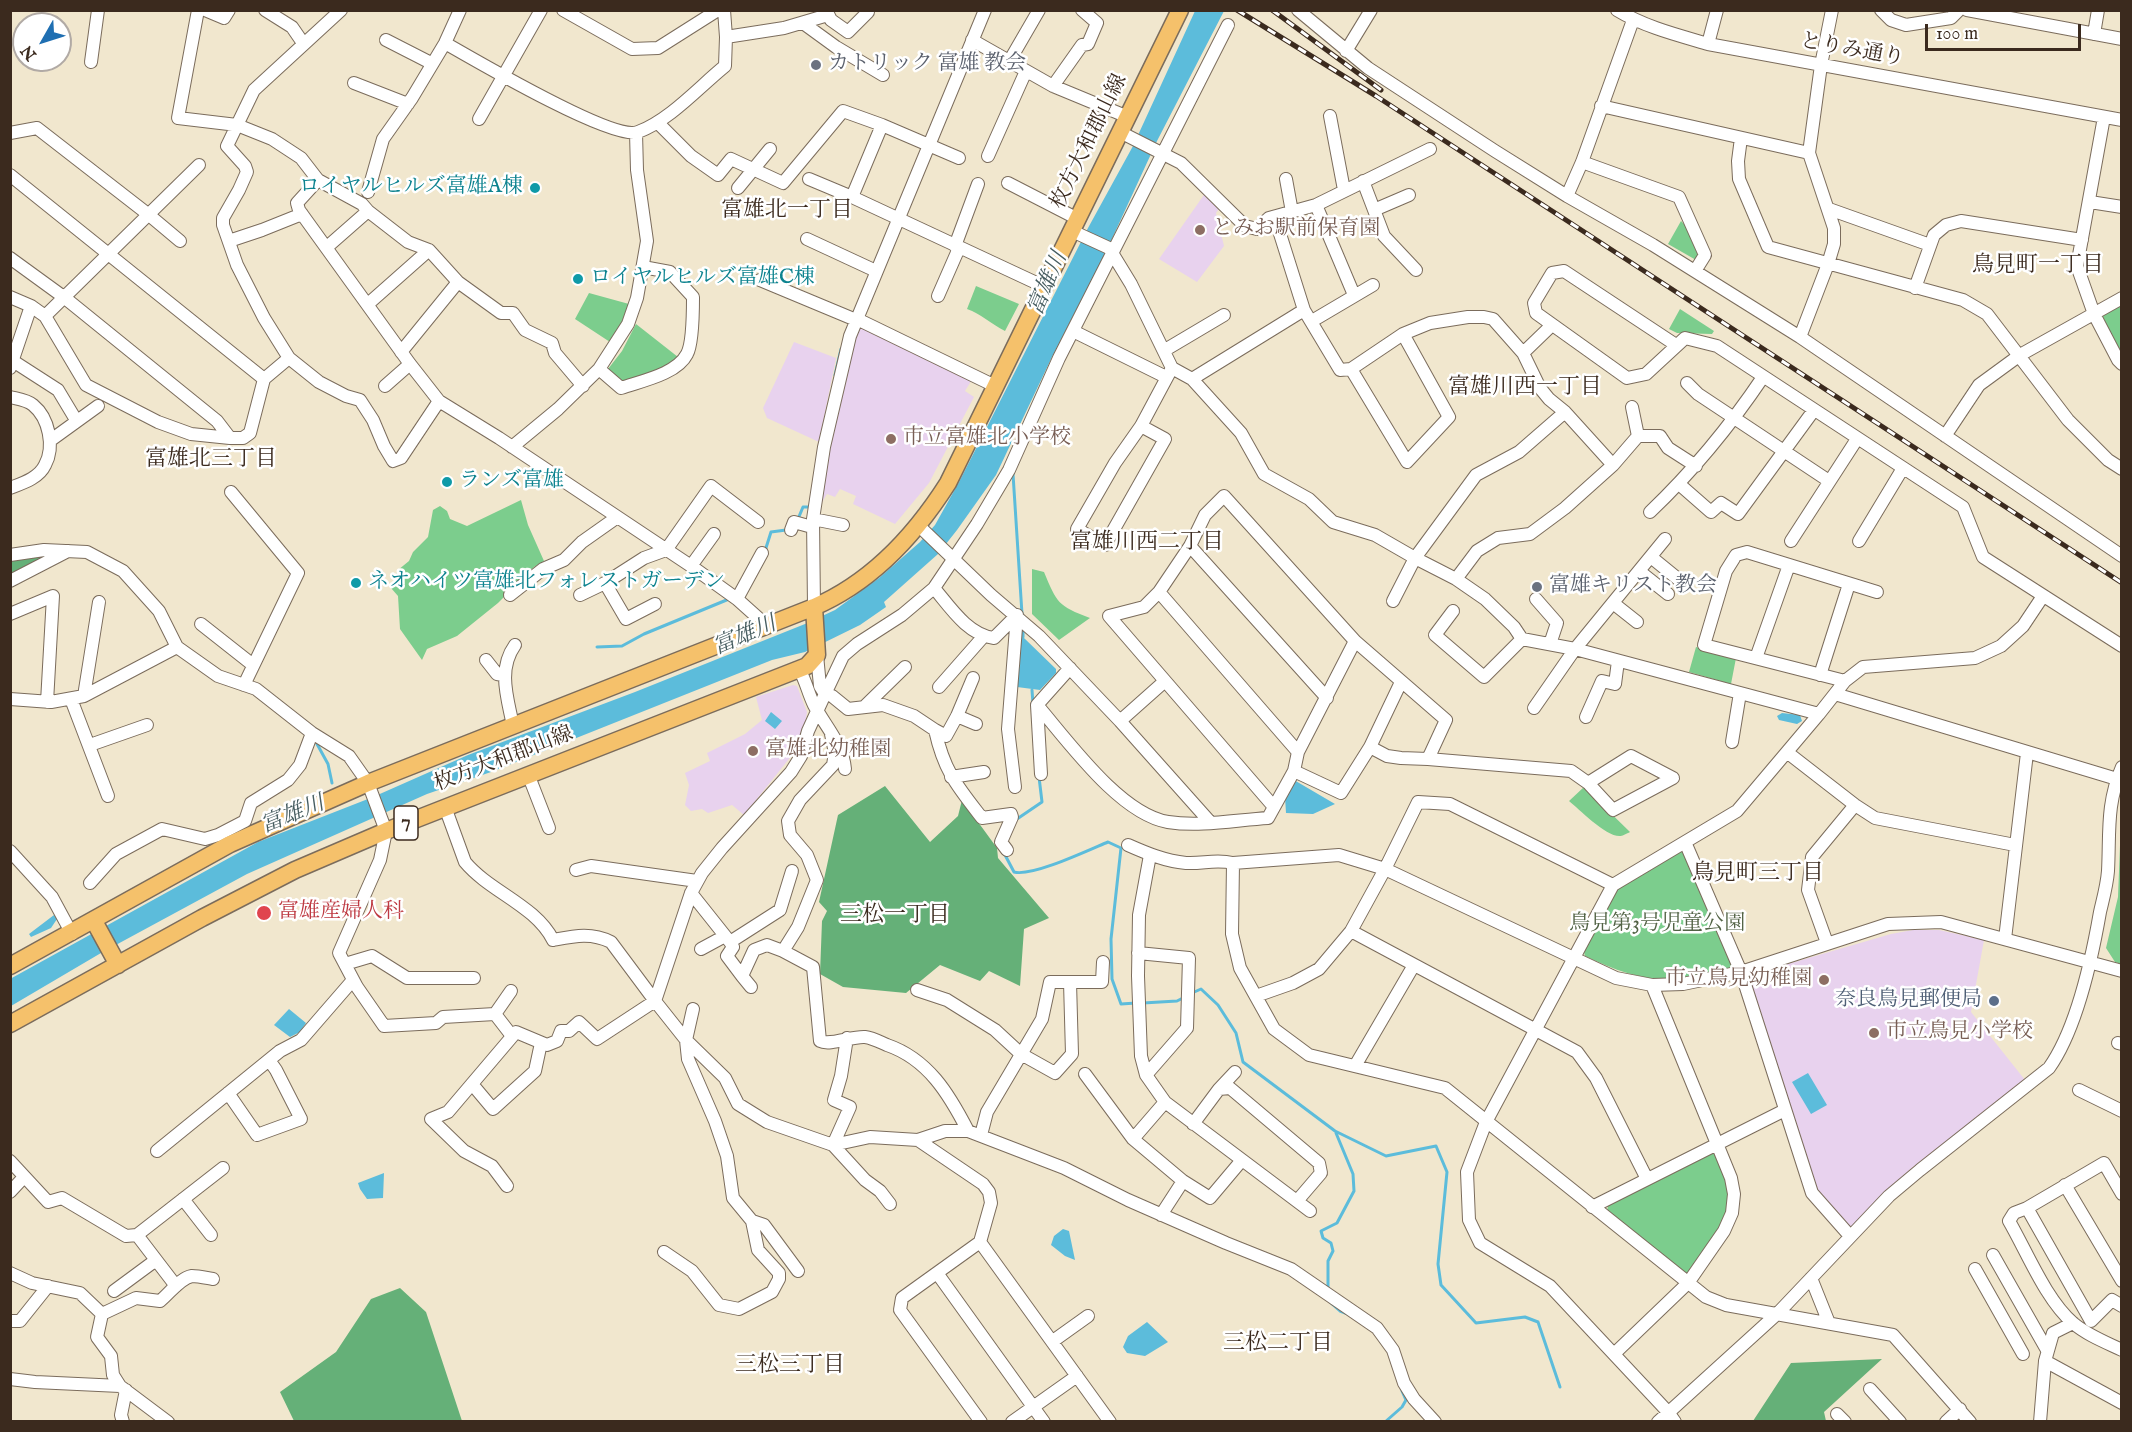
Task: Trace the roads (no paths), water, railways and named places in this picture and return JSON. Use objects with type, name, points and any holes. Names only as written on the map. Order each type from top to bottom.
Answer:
[{"type":"main road","name":"枚方大和郡山線","points":[[10,966],[72,934],[230,844],[370,790],[513,726],[766,625],[815,612],[876,570],[923,530],[1045,287],[1078,228],[1120,132],[1180,10]]},
{"type":"main road","points":[[815,612],[817,656]]},
{"type":"main road","name":"枚方大和郡山線","points":[[10,1024],[383,823],[445,807],[807,666],[817,656]]},
{"type":"main road","points":[[94,921],[118,965]]},
{"type":"street","points":[[91,62],[98,10]]},
{"type":"street","points":[[198,10],[178,118],[237,125],[272,140],[301,158],[318,180],[362,204],[408,242],[429,250],[458,282],[501,313],[513,313],[525,330],[552,343],[555,352],[583,386]]},
{"type":"street","points":[[205,10],[224,18],[230,10]]},
{"type":"street","points":[[265,10],[292,27],[303,43]]},
{"type":"street","points":[[340,10],[254,90],[227,146],[245,166],[247,172],[223,218],[223,225],[237,266],[264,318],[289,358],[319,381],[346,396],[360,399],[374,420],[384,446],[393,461],[401,458],[439,401]]},
{"type":"street","points":[[368,192],[383,139],[408,104],[445,43],[460,10]]},
{"type":"street","points":[[479,119],[542,10]]},
{"type":"street","points":[[563,10],[632,49],[658,48],[718,10]]},
{"type":"street","points":[[445,43],[503,77],[578,114],[618,130],[636,133],[658,123],[725,66],[724,10]]},
{"type":"street","points":[[815,612],[812,523],[826,437],[850,336],[985,10]]},
{"type":"street","points":[[1010,60],[1039,10]]},
{"type":"street","points":[[1053,86],[1082,45],[1088,44],[1097,23],[1082,10]]},
{"type":"street","points":[[1298,10],[1368,68],[1567,196],[1695,271],[1800,337],[2051,506],[2121,556]]},
{"type":"street","points":[[1346,51],[1371,10]]},
{"type":"street","name":"とりみ通り","points":[[1617,10],[1633,20],[1708,44],[2121,120]]},
{"type":"street","points":[[1708,44],[1717,10]]},
{"type":"street","points":[[1800,337],[1834,244],[1834,228],[1829,209],[1809,153],[1821,65],[1832,10]]},
{"type":"street","points":[[1881,10],[1891,20],[1906,25],[1951,18],[1959,10]]},
{"type":"street","points":[[1967,10],[2121,39]]},
{"type":"street","points":[[2094,34],[2098,10]]},
{"type":"street","points":[[726,37],[784,28],[827,13],[848,32],[868,12]]},
{"type":"street","points":[[1567,196],[1582,162],[1633,20]]},
{"type":"street","points":[[803,23],[836,47],[884,75]]},
{"type":"street","points":[[507,1186],[492,1166],[464,1151],[431,1119],[448,1112],[516,1032],[547,1045],[557,1041],[561,1031],[569,1031],[579,1022],[597,1039],[655,1001],[691,893],[722,848],[791,772],[801,756],[817,710],[843,656],[857,644],[902,615],[934,588],[951,555],[1009,470],[1110,251],[1228,25]]},
{"type":"street","points":[[386,40],[431,63]]},
{"type":"street","points":[[972,40],[1053,86],[1128,117]]},
{"type":"street","points":[[988,156],[1026,71]]},
{"type":"street","points":[[354,83],[408,104]]},
{"type":"street","points":[[1601,106],[1809,153]]},
{"type":"street","points":[[658,123],[691,156],[718,175],[731,159],[783,183],[843,111],[959,158]]},
{"type":"street","points":[[1330,116],[1344,190]]},
{"type":"street","points":[[2104,117],[2077,266],[2094,314],[2121,364]]},
{"type":"street","points":[[852,197],[882,125]]},
{"type":"street","points":[[10,133],[37,128],[180,242]]},
{"type":"street","points":[[1120,132],[1180,163],[1245,226],[1257,229],[1269,218],[1316,205],[1430,149]]},
{"type":"street","points":[[512,447],[583,386],[599,369],[628,324],[637,298],[647,241],[637,171],[636,133]]},
{"type":"street","points":[[1741,138],[1738,161],[1739,179],[1768,247],[1963,300],[1987,314],[2068,420],[2108,460],[2121,469]]},
{"type":"street","points":[[738,188],[770,148]]},
{"type":"street","points":[[1582,162],[1679,197],[1705,255],[1695,271]]},
{"type":"street","points":[[45,316],[199,165]]},
{"type":"street","points":[[10,175],[264,379]]},
{"type":"street","points":[[809,179],[1045,287]]},
{"type":"street","points":[[1286,179],[1292,212]]},
{"type":"street","points":[[318,180],[297,203],[302,214],[327,247],[339,268],[439,401],[691,566],[737,599],[766,625]]},
{"type":"street","points":[[1363,181],[1384,236],[1416,270]]},
{"type":"street","points":[[1008,183],[1110,251],[1131,284],[1165,350],[1169,373],[1141,426],[1115,463],[1077,529],[1105,545],[1165,439],[1141,426]]},
{"type":"street","points":[[938,296],[978,184]]},
{"type":"street","points":[[1374,210],[1409,195]]},
{"type":"street","points":[[2090,202],[2121,207]]},
{"type":"street","points":[[1316,205],[1354,295]]},
{"type":"street","points":[[1829,209],[1930,245]]},
{"type":"street","points":[[327,247],[368,211]]},
{"type":"street","points":[[229,241],[302,214]]},
{"type":"street","points":[[1275,218],[1304,310],[1340,370],[1351,369],[1403,334],[1430,323],[1468,317],[1492,319],[1500,325],[1523,353],[1548,399],[1565,412],[1613,465]]},
{"type":"street","points":[[1916,288],[1934,235],[1946,225],[1961,221],[2082,240]]},
{"type":"street","points":[[807,239],[876,271]]},
{"type":"street","points":[[368,304],[429,250]]},
{"type":"street","points":[[10,258],[65,298],[217,422],[230,438]]},
{"type":"street","points":[[599,369],[621,388],[670,372],[687,354],[693,320],[693,297],[670,272],[643,267]]},
{"type":"street","points":[[1676,345],[1564,271],[1552,273],[1534,303],[1536,313],[1627,378],[1646,374],[1686,338],[1717,346],[1963,507],[1983,557],[2121,646]]},
{"type":"street","points":[[760,280],[857,320],[995,386]]},
{"type":"street","points":[[402,352],[458,282]]},
{"type":"street","points":[[1312,321],[1373,285]]},
{"type":"street","points":[[10,297],[31,306],[45,316],[86,385],[158,422],[191,434],[243,438],[250,433],[264,379],[289,358]]},
{"type":"street","points":[[1945,436],[1979,385],[2020,355],[2121,298]]},
{"type":"street","points":[[31,306],[12,364],[58,390],[76,420]]},
{"type":"street","points":[[1192,379],[1304,310]]},
{"type":"street","points":[[1165,350],[1224,315]]},
{"type":"street","points":[[1207,325],[1214,338]]},
{"type":"street","points":[[1523,353],[1552,325]]},
{"type":"street","points":[[1073,330],[1169,373],[1192,379],[1241,433],[1264,474],[1309,499],[1333,522],[1375,535],[1456,579],[1485,599],[1514,627],[1522,639],[1575,649],[1820,714]]},
{"type":"street","points":[[1351,369],[1407,462],[1449,417],[1403,334]]},
{"type":"street","points":[[385,386],[410,364]]},
{"type":"street","points":[[1650,512],[1696,466],[1735,419],[1763,377]]},
{"type":"street","points":[[1687,383],[1698,394],[1829,481]]},
{"type":"street","points":[[10,397],[31,403],[41,413],[51,440],[45,466],[33,479],[10,488]]},
{"type":"street","points":[[51,440],[98,406]]},
{"type":"street","points":[[1632,407],[1638,436]]},
{"type":"street","points":[[1679,484],[1711,512],[1721,503],[1738,514],[1814,410]]},
{"type":"street","points":[[1393,601],[1415,558],[1476,475],[1519,452],[1565,412]]},
{"type":"street","points":[[1456,579],[1477,551],[1498,538],[1530,534],[1566,508],[1613,465],[1638,436],[1660,436],[1668,448],[1696,466]]},
{"type":"street","points":[[1791,541],[1857,439]]},
{"type":"street","points":[[1859,541],[1903,468]]},
{"type":"street","points":[[580,595],[605,583],[644,558],[666,550],[711,486],[758,522]]},
{"type":"street","points":[[231,492],[298,573],[244,685]]},
{"type":"street","points":[[1274,807],[1109,616],[1144,607],[1159,592],[1190,546],[1205,515],[1224,496],[1355,641],[1446,720],[1428,759]]},
{"type":"street","points":[[510,595],[543,569],[564,560],[582,542],[616,518]]},
{"type":"street","points":[[791,530],[794,522],[843,525]]},
{"type":"street","points":[[923,530],[991,595],[1039,636],[1120,721],[1210,822]]},
{"type":"street","points":[[691,566],[714,534]]},
{"type":"street","points":[[1534,708],[1575,649],[1665,539]]},
{"type":"street","points":[[1190,546],[1328,698]]},
{"type":"street","points":[[10,555],[44,550],[87,552],[123,571],[159,611],[177,646],[218,676],[256,689],[312,733],[349,756],[370,790],[383,823],[380,860],[339,953],[353,980],[384,1026],[436,1023],[443,1017],[495,1014]]},
{"type":"street","points":[[10,581],[69,550]]},
{"type":"street","points":[[1845,681],[1704,645],[1726,571],[1736,555],[1747,552],[1876,592]]},
{"type":"street","points":[[737,599],[762,553]]},
{"type":"street","points":[[1651,556],[1678,579]]},
{"type":"street","points":[[1756,658],[1789,565]]},
{"type":"street","points":[[1639,571],[1668,594]]},
{"type":"street","points":[[605,583],[626,619],[655,604]]},
{"type":"street","points":[[1820,675],[1849,584]]},
{"type":"street","points":[[934,588],[960,618],[982,637],[994,638],[1017,615]]},
{"type":"street","points":[[1159,592],[1298,752]]},
{"type":"street","points":[[10,614],[52,596],[47,702]]},
{"type":"street","points":[[1671,1417],[1615,1353],[1550,1286],[1480,1243],[1469,1220],[1467,1172],[1486,1122],[1613,885],[1737,811],[1788,753],[1845,681],[1863,667],[1975,658],[2001,646],[2022,626],[2043,596]]},
{"type":"street","points":[[1536,599],[1557,623],[1550,644]]},
{"type":"street","points":[[84,696],[99,602]]},
{"type":"street","points":[[1612,603],[1637,622]]},
{"type":"street","points":[[1453,611],[1435,635],[1484,677],[1522,639]]},
{"type":"street","points":[[1015,787],[1008,729],[1017,615]]},
{"type":"street","points":[[201,624],[253,665]]},
{"type":"street","points":[[939,687],[982,637]]},
{"type":"street","points":[[1036,705],[1110,789],[1127,803],[1146,814],[1166,821],[1210,822],[1268,818],[1294,771],[1298,752],[1328,698],[1355,641]]},
{"type":"street","points":[[513,726],[503,675],[509,654],[515,645]]},
{"type":"street","points":[[10,699],[47,702],[84,696],[177,646]]},
{"type":"street","points":[[817,656],[820,686],[825,694],[832,696],[848,709],[883,705],[914,716],[946,736],[973,678]]},
{"type":"street","points":[[486,660],[497,674],[503,675]]},
{"type":"street","points":[[1586,717],[1602,681],[1615,684],[1618,661]]},
{"type":"street","points":[[864,707],[905,667]]},
{"type":"street","points":[[1041,774],[1036,705],[1070,668]]},
{"type":"street","points":[[799,669],[817,710],[844,758],[845,769]]},
{"type":"street","points":[[1120,721],[1165,681]]},
{"type":"street","points":[[1294,771],[1341,793],[1370,747],[1401,682]]},
{"type":"street","points":[[1732,742],[1740,693]]},
{"type":"street","points":[[1658,1422],[1671,1417],[1778,1313],[1889,1196],[2049,1068],[2060,1052],[2090,963],[2108,873],[2108,815],[2119,773],[2026,753],[1835,694]]},
{"type":"street","points":[[71,699],[108,796]]},
{"type":"street","points":[[957,716],[976,724]]},
{"type":"street","points":[[90,745],[147,725]]},
{"type":"street","points":[[935,730],[940,754],[951,777],[982,818],[1011,814],[1004,846]]},
{"type":"street","points":[[90,883],[116,854],[162,829],[188,837],[205,839],[218,836],[245,821],[251,803],[288,780],[300,765],[312,733]]},
{"type":"street","points":[[783,951],[798,927],[817,880],[807,855],[790,835],[788,821],[800,800],[833,765],[835,753],[831,734]]},
{"type":"street","points":[[1370,747],[1387,756],[1572,771],[1588,783],[1613,810],[1673,778],[1631,756],[1588,783]]},
{"type":"street","points":[[1788,753],[1875,818],[2015,845]]},
{"type":"street","points":[[2005,939],[2026,753]]},
{"type":"street","points":[[951,777],[984,772]]},
{"type":"street","points":[[528,774],[549,828]]},
{"type":"street","points":[[1256,996],[1319,969],[1350,931],[1385,869],[1418,802],[1450,804],[1613,885]]},
{"type":"street","points":[[1827,943],[1808,890],[1812,857],[1855,805]]},
{"type":"street","points":[[445,807],[465,862],[470,868],[500,893],[529,912],[549,932],[553,940],[582,934],[600,937],[611,942],[686,1040],[725,1078],[738,1104],[767,1122],[833,1145],[865,1180],[880,1191],[890,1204]]},
{"type":"street","points":[[1685,842],[1741,972],[1812,1193],[1850,1236]]},
{"type":"street","points":[[1128,845],[1150,855],[1186,863],[1220,860],[1233,863],[1339,855],[1385,869],[1616,978],[1653,985],[1683,984],[1741,972],[1888,924],[1941,922],[2121,971]]},
{"type":"street","points":[[11,852],[52,897],[72,934]]},
{"type":"street","points":[[1150,855],[1139,915],[1138,952],[1141,1056],[1146,1075],[1165,1102],[1310,1211]]},
{"type":"street","points":[[1233,863],[1232,934],[1240,968],[1274,1029],[1309,1055],[1444,1088],[1706,1297],[1726,1305],[1893,1335],[1970,1422]]},
{"type":"street","points":[[576,870],[591,866],[698,881]]},
{"type":"street","points":[[701,948],[728,939],[780,910],[792,871]]},
{"type":"street","points":[[691,893],[728,939],[732,947],[727,956],[751,987]]},
{"type":"street","points":[[1350,931],[1577,1052],[1596,1078],[1647,1179]]},
{"type":"street","points":[[742,976],[754,950],[767,945],[813,967],[820,1041],[825,1043],[847,1038],[867,1037],[912,1056],[932,1074],[974,1133]]},
{"type":"street","points":[[1138,952],[1189,958],[1187,1028],[1146,1075]]},
{"type":"street","points":[[345,964],[372,956],[407,978],[474,978]]},
{"type":"street","points":[[974,1133],[1042,1019],[1050,982],[1102,982],[1103,962]]},
{"type":"street","points":[[1355,1066],[1414,965]]},
{"type":"street","points":[[157,1151],[268,1060],[301,1040],[353,980]]},
{"type":"street","points":[[917,990],[947,1000],[995,1030],[1021,1053],[1055,1073],[1072,1054],[1070,982]]},
{"type":"street","points":[[1615,1353],[1688,1283],[1724,1231],[1732,1213],[1734,1194],[1731,1178],[1718,1144],[1653,985]]},
{"type":"street","points":[[495,1014],[511,991]]},
{"type":"street","points":[[663,1252],[692,1271],[719,1305],[739,1309],[772,1292],[779,1279],[779,1273],[758,1250],[752,1221],[733,1198],[727,1156],[715,1121],[688,1059],[686,1040],[693,1008]]},
{"type":"street","points":[[495,1014],[512,1036]]},
{"type":"street","points":[[833,1145],[850,1107],[834,1100],[841,1076],[847,1038]]},
{"type":"street","points":[[472,1084],[493,1109],[535,1071],[541,1043]]},
{"type":"street","points":[[228,1093],[257,1135],[300,1119],[276,1070],[268,1060]]},
{"type":"street","points":[[1193,1124],[1235,1072]]},
{"type":"street","points":[[1084,1074],[1133,1138],[1183,1182],[1210,1198],[1242,1160]]},
{"type":"street","points":[[1219,1089],[1230,1088],[1318,1162],[1321,1173],[1297,1201]]},
{"type":"street","points":[[2079,1090],[2121,1112]]},
{"type":"street","points":[[1133,1138],[1165,1102]]},
{"type":"street","points":[[1592,1207],[1785,1110]]},
{"type":"street","points":[[833,1145],[870,1137],[918,1140],[945,1131],[974,1133],[1064,1168],[1161,1215],[1291,1269],[1377,1328],[1393,1350],[1404,1383],[1414,1399],[1435,1422]]},
{"type":"street","points":[[918,1140],[983,1184],[989,1192],[990,1203],[980,1242],[902,1298],[900,1310],[981,1422]]},
{"type":"street","points":[[10,1161],[48,1202],[62,1198],[126,1236],[137,1235],[223,1168]]},
{"type":"street","points":[[2121,1194],[2104,1162],[2027,1208],[2014,1213],[2009,1221],[2056,1306],[2073,1323],[2088,1326],[2121,1350]]},
{"type":"street","points":[[10,1192],[24,1177]]},
{"type":"street","points":[[1161,1215],[1183,1182]]},
{"type":"street","points":[[2066,1185],[2121,1281]]},
{"type":"street","points":[[183,1198],[211,1235]]},
{"type":"street","points":[[2027,1208],[2088,1326]]},
{"type":"street","points":[[752,1221],[764,1224],[798,1272]]},
{"type":"street","points":[[137,1235],[176,1286]]},
{"type":"street","points":[[980,1242],[1110,1422]]},
{"type":"street","points":[[1993,1255],[2033,1326],[2046,1356],[2121,1403]]},
{"type":"street","points":[[114,1291],[156,1260]]},
{"type":"street","points":[[1975,1269],[2023,1354]]},
{"type":"street","points":[[10,1273],[32,1283],[80,1293],[102,1314]]},
{"type":"street","points":[[937,1273],[1044,1422]]},
{"type":"street","points":[[102,1314],[136,1298],[160,1300],[191,1276],[213,1279]]},
{"type":"street","points":[[1811,1278],[1828,1323]]},
{"type":"street","points":[[1987,1290],[2007,1278]]},
{"type":"street","points":[[10,1321],[20,1321],[48,1286]]},
{"type":"street","points":[[2088,1326],[2118,1300]]},
{"type":"street","points":[[102,1314],[97,1336],[111,1356],[113,1375],[123,1388],[168,1422]]},
{"type":"street","points":[[1053,1341],[1089,1316]]},
{"type":"street","points":[[2040,1422],[2046,1356],[2053,1334],[2073,1323]]},
{"type":"street","points":[[2014,1337],[2033,1326]]},
{"type":"street","points":[[1012,1422],[1077,1376]]},
{"type":"street","points":[[10,1379],[123,1388]]},
{"type":"street","points":[[119,1419],[123,1388]]},
{"type":"street","points":[[1870,1389],[1900,1422]]},
{"type":"street","points":[[1946,1422],[1960,1409]]},
{"type":"water","points":[[1195,11],[1224,11],[1157,141],[1104,256],[1052,357],[996,475],[938,554],[884,602],[886,607],[860,625],[805,652],[772,660],[491,772],[427,794],[247,874],[101,953],[11,1006],[10,979],[258,842],[373,797],[468,755],[805,624],[835,610],[879,578],[920,542],[935,525],[959,482],[1088,228],[1133,146]]},
{"type":"water","points":[[1023,637],[1056,669],[1056,673],[1040,690],[1017,687]]},
{"type":"water","points":[[771,712],[782,721],[775,729],[765,721]]},
{"type":"water","points":[[1782,713],[1800,715],[1802,721],[1797,724],[1779,720],[1777,716]]},
{"type":"water","points":[[1294,780],[1335,804],[1313,814],[1286,813],[1285,797]]},
{"type":"water","points":[[54,915],[57,919],[51,928],[31,937],[29,934]]},
{"type":"water","points":[[289,1009],[306,1023],[300,1032],[290,1037],[274,1025]]},
{"type":"water","points":[[1808,1073],[1827,1105],[1811,1114],[1792,1082]]},
{"type":"water","points":[[384,1173],[383,1198],[367,1199],[358,1183]]},
{"type":"water","points":[[1063,1229],[1069,1231],[1075,1260],[1065,1256],[1051,1245],[1054,1236]]},
{"type":"water","points":[[1147,1322],[1168,1342],[1145,1356],[1127,1353],[1123,1347],[1128,1336]]},
{"type":"waterway","points":[[835,375],[841,349]]},
{"type":"waterway","points":[[1013,474],[1022,614]]},
{"type":"waterway","points":[[798,519],[803,507],[810,507],[810,505]]},
{"type":"waterway","points":[[765,551],[771,532],[786,530]]},
{"type":"waterway","points":[[597,647],[622,646],[644,634],[729,599]]},
{"type":"waterway","points":[[1023,627],[1023,637]]},
{"type":"waterway","points":[[1032,690],[1033,704]]},
{"type":"waterway","points":[[317,744],[328,764],[332,783]]},
{"type":"waterway","points":[[1017,819],[1042,802],[1039,777]]},
{"type":"waterway","points":[[1004,853],[1014,872],[1022,872],[1034,871],[1061,862],[1108,842],[1121,848],[1111,939],[1112,979],[1121,1004],[1136,1003]]},
{"type":"waterway","points":[[1192,993],[1201,989],[1218,1005],[1236,1033],[1243,1062],[1335,1131],[1386,1156],[1436,1146],[1447,1172],[1438,1264],[1441,1285],[1476,1323],[1525,1317],[1538,1322],[1560,1387]]},
{"type":"waterway","points":[[1143,1003],[1177,1001],[1183,998]]},
{"type":"waterway","points":[[1328,1289],[1328,1261],[1333,1251],[1331,1243],[1323,1238],[1321,1231],[1337,1223],[1354,1191],[1353,1174],[1336,1133]]},
{"type":"waterway","points":[[1331,1303],[1340,1311],[1348,1314]]},
{"type":"waterway","points":[[1385,1422],[1402,1407],[1406,1400],[1402,1391]]},
{"type":"railway","points":[[1237,10],[1376,96],[2122,583]]},
{"type":"railway","points":[[1272,10],[1381,90]]},
{"type":"place","name":"カトリック 富雄 教会","points":[[816,65]]},
{"type":"place","name":"ロイヤルヒルズ富雄A棟","points":[[535,188]]},
{"type":"place","name":"とみお駅前保育園","points":[[1200,230]]},
{"type":"place","name":"ロイヤルヒルズ富雄C棟","points":[[578,279]]},
{"type":"place","name":"市立富雄北小学校","points":[[891,439]]},
{"type":"place","name":"ランズ富雄","points":[[447,482]]},
{"type":"place","name":"ネオハイツ富雄北フォレストガーデン","points":[[356,583]]},
{"type":"place","name":"富雄キリスト教会","points":[[1537,587]]},
{"type":"place","name":"富雄北幼稚園","points":[[753,751]]},
{"type":"place","name":"富雄産婦人科","points":[[264,913]]},
{"type":"place","name":"市立鳥見幼稚園","points":[[1824,980]]},
{"type":"place","name":"奈良鳥見郵便局","points":[[1994,1001]]},
{"type":"place","name":"市立鳥見小学校","points":[[1874,1033]]},
{"type":"district","name":"富雄北一丁目","points":[[787,211]]},
{"type":"district","name":"鳥見町一丁目","points":[[2038,266]]},
{"type":"district","name":"富雄川西一丁目","points":[[1525,388]]},
{"type":"district","name":"富雄北三丁目","points":[[211,460]]},
{"type":"district","name":"富雄川西二丁目","points":[[1147,543]]},
{"type":"district","name":"鳥見町三丁目","points":[[1758,874]]},
{"type":"district","name":"三松一丁目","points":[[895,916]]},
{"type":"district","name":"三松二丁目","points":[[1278,1344]]},
{"type":"district","name":"三松三丁目","points":[[790,1366]]},
{"type":"water label","name":"富雄川","points":[[1049,284]]},
{"type":"water label","name":"富雄川","points":[[745,637]]},
{"type":"water label","name":"富雄川","points":[[293,816]]},
{"type":"park label","name":"鳥見第3号児童公園","points":[[1657,925]]}]
